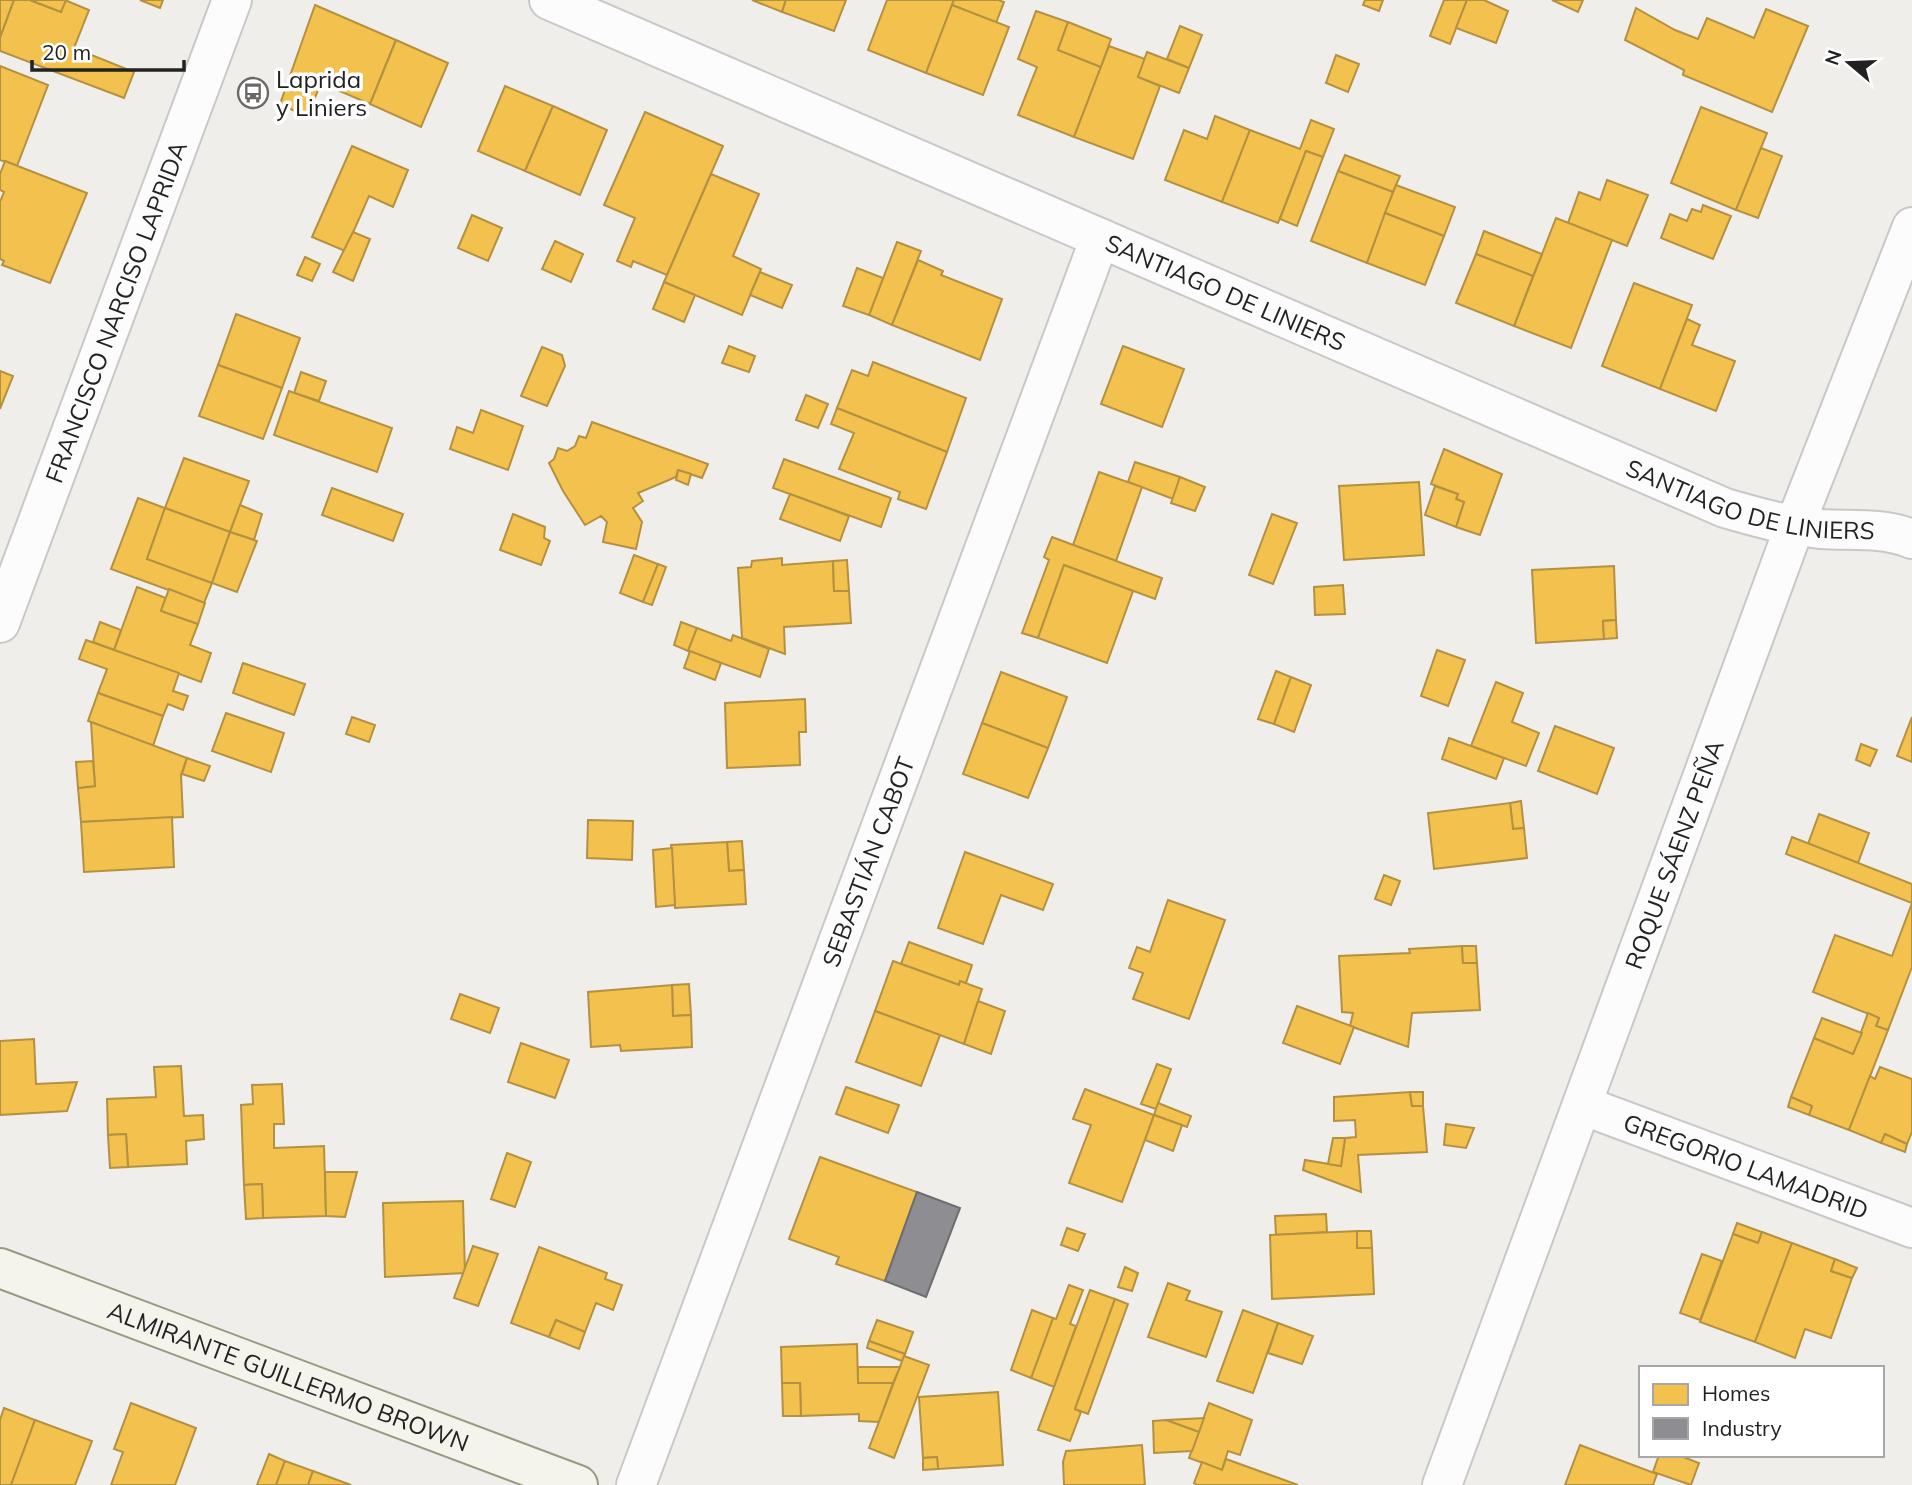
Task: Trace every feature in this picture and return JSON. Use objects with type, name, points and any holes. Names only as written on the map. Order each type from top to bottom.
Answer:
[{"type":"street","name":"FRANCISCO NARCISO LAPRIDA","points":[[0,623],[232,0]]},
{"type":"street","name":"SANTIAGO DE LINIERS","points":[[550,0],[1725,508],[1819,529],[1877,530],[1912,539]]},
{"type":"street","name":"ROQUE SÁENZ PEÑA","points":[[1442,1485],[1795,525],[1912,227]]},
{"type":"street","name":"SEBASTIÁN CABOT","points":[[636,1485],[1100,238]]},
{"type":"street","name":"GREGORIO LAMADRID","points":[[1582,1105],[1912,1228]]},
{"type":"street","name":"ALMIRANTE GUILLERMO BROWN","points":[[0,1268],[578,1485]]},
{"type":"building: Homes","points":[[0,0],[14,0],[0,38]]},
{"type":"building: Homes","points":[[14,0],[30,0],[61,12],[65,0],[89,10],[74,48],[134,72],[124,98],[0,51],[0,38]]},
{"type":"building: Homes","points":[[30,0],[66,0],[61,12]]},
{"type":"building: Homes","points":[[140,0],[163,0],[160,8]]},
{"type":"building: Homes","points":[[752,0],[786,0],[782,12]]},
{"type":"building: Homes","points":[[786,0],[846,0],[834,31],[782,12]]},
{"type":"building: Homes","points":[[887,0],[954,0],[926,73],[868,50]]},
{"type":"building: Homes","points":[[954,0],[1004,2],[996,23],[952,5]]},
{"type":"building: Homes","points":[[1365,0],[1383,0],[1379,11],[1363,5]]},
{"type":"building: Homes","points":[[1444,0],[1467,0],[1450,44],[1430,36]]},
{"type":"building: Homes","points":[[1467,0],[1484,0],[1508,11],[1496,43],[1456,28]]},
{"type":"building: Homes","points":[[1552,0],[1583,0],[1578,12]]},
{"type":"building: Homes","points":[[315,5],[396,40],[370,104],[321,83],[307,117],[280,104]]},
{"type":"building: Homes","points":[[952,5],[1009,27],[983,95],[926,73]]},
{"type":"building: Homes","points":[[1636,8],[1675,30],[1698,39],[1707,18],[1754,38],[1766,9],[1808,26],[1772,112],[1683,75],[1684,70],[1625,40]]},
{"type":"building: Homes","points":[[1036,11],[1068,22],[1058,50],[1101,67],[1074,137],[1018,115],[1037,67],[1018,59]]},
{"type":"building: Homes","points":[[1068,22],[1111,39],[1101,67],[1058,50]]},
{"type":"building: Homes","points":[[1180,26],[1202,35],[1189,68],[1167,59]]},
{"type":"building: Homes","points":[[396,40],[448,63],[421,127],[370,104]]},
{"type":"building: Homes","points":[[1109,46],[1145,59],[1138,77],[1160,86],[1133,159],[1074,137]]},
{"type":"building: Homes","points":[[1147,52],[1189,68],[1179,93],[1138,77]]},
{"type":"building: Homes","points":[[1336,55],[1359,64],[1348,92],[1326,83]]},
{"type":"building: Homes","points":[[0,66],[48,85],[17,166],[0,160]]},
{"type":"building: Homes","points":[[505,86],[553,106],[525,171],[478,151]]},
{"type":"building: Homes","points":[[553,106],[607,130],[580,195],[525,171]]},
{"type":"building: Homes","points":[[1701,107],[1767,133],[1736,210],[1671,183]]},
{"type":"building: Homes","points":[[645,112],[723,146],[667,275],[633,261],[631,267],[617,261],[635,218],[604,205]]},
{"type":"building: Homes","points":[[1215,116],[1250,130],[1222,202],[1165,180],[1184,130],[1207,139]]},
{"type":"building: Homes","points":[[1311,120],[1334,129],[1323,157],[1306,151],[1278,223],[1222,202],[1250,130],[1300,149]]},
{"type":"building: Homes","points":[[352,146],[408,170],[393,207],[369,196],[345,251],[312,237]]},
{"type":"building: Homes","points":[[1761,148],[1782,156],[1758,218],[1736,210]]},
{"type":"building: Homes","points":[[1306,151],[1323,157],[1297,226],[1280,219]]},
{"type":"building: Homes","points":[[1345,155],[1400,176],[1393,192],[1338,171]]},
{"type":"building: Homes","points":[[5,161],[87,193],[50,283],[2,265],[4,261],[0,259],[0,202],[4,192],[0,190],[0,174]]},
{"type":"building: Homes","points":[[1338,171],[1393,192],[1367,263],[1311,241]]},
{"type":"building: Homes","points":[[711,174],[759,194],[733,256],[761,269],[742,315],[664,282]]},
{"type":"building: Homes","points":[[1607,180],[1648,195],[1627,246],[1568,223],[1579,192],[1600,200]]},
{"type":"building: Homes","points":[[1396,185],[1455,207],[1444,236],[1385,213]]},
{"type":"building: Homes","points":[[1703,205],[1731,216],[1713,259],[1661,238],[1670,214],[1687,221],[1692,209],[1701,212]]},
{"type":"building: Homes","points":[[1385,213],[1444,236],[1425,285],[1367,263]]},
{"type":"building: Homes","points":[[472,215],[502,228],[488,261],[458,248]]},
{"type":"building: Homes","points":[[1556,218],[1612,240],[1571,348],[1514,326]]},
{"type":"building: Homes","points":[[1484,231],[1542,254],[1533,276],[1476,254]]},
{"type":"building: Homes","points":[[353,232],[370,239],[353,281],[333,272]]},
{"type":"building: Homes","points":[[555,241],[583,254],[571,282],[542,269]]},
{"type":"building: Homes","points":[[897,242],[921,251],[892,325],[869,315]]},
{"type":"building: Homes","points":[[1476,254],[1533,276],[1514,326],[1456,303]]},
{"type":"building: Homes","points":[[305,257],[320,264],[312,281],[297,275]]},
{"type":"building: Homes","points":[[918,260],[943,271],[941,275],[1002,299],[980,360],[892,325]]},
{"type":"building: Homes","points":[[857,268],[883,278],[869,315],[843,306]]},
{"type":"building: Homes","points":[[760,272],[792,285],[782,308],[750,295]]},
{"type":"building: Homes","points":[[664,282],[695,295],[684,322],[653,309]]},
{"type":"building: Homes","points":[[1634,283],[1692,305],[1660,389],[1602,366]]},
{"type":"building: Homes","points":[[236,314],[300,338],[282,388],[218,365]]},
{"type":"building: Homes","points":[[1687,319],[1700,325],[1692,345],[1735,361],[1716,411],[1660,389]]},
{"type":"building: Homes","points":[[729,346],[755,356],[749,372],[722,363]]},
{"type":"building: Homes","points":[[1123,346],[1184,369],[1162,427],[1101,404]]},
{"type":"building: Homes","points":[[542,347],[562,355],[565,366],[547,406],[521,396]]},
{"type":"building: Homes","points":[[873,362],[966,398],[947,452],[837,408],[852,370],[868,376]]},
{"type":"building: Homes","points":[[218,365],[282,388],[263,439],[199,416]]},
{"type":"building: Homes","points":[[0,371],[13,376],[0,409]]},
{"type":"building: Homes","points":[[301,372],[326,381],[319,401],[294,393]]},
{"type":"building: Homes","points":[[289,391],[392,428],[377,472],[274,435]]},
{"type":"building: Homes","points":[[806,395],[828,404],[818,428],[796,420]]},
{"type":"building: Homes","points":[[837,408],[947,452],[926,509],[898,499],[900,492],[839,469],[854,433],[831,424]]},
{"type":"building: Homes","points":[[481,410],[523,426],[508,470],[450,449],[457,427],[473,433]]},
{"type":"building: Homes","points":[[592,422],[708,464],[702,478],[678,470],[676,477],[638,493],[643,501],[633,508],[642,522],[636,549],[603,542],[607,522],[601,516],[585,525],[549,463],[554,459],[558,448],[567,451],[575,446],[579,436],[586,438]]},
{"type":"building: Homes","points":[[1444,449],[1502,474],[1480,535],[1456,527],[1464,502],[1456,499],[1458,494],[1431,484]]},
{"type":"building: Homes","points":[[184,458],[249,481],[230,532],[165,508]]},
{"type":"building: Homes","points":[[784,459],[891,498],[881,527],[773,488]]},
{"type":"building: Homes","points":[[1135,462],[1180,477],[1173,499],[1128,482]]},
{"type":"building: Homes","points":[[678,470],[691,474],[688,485],[676,480]]},
{"type":"building: Homes","points":[[1099,472],[1142,487],[1116,561],[1073,545]]},
{"type":"building: Homes","points":[[1180,477],[1205,487],[1195,511],[1171,503]]},
{"type":"building: Homes","points":[[1419,482],[1424,555],[1344,560],[1339,486]]},
{"type":"building: Homes","points":[[1435,486],[1458,494],[1456,499],[1464,502],[1456,527],[1425,515]]},
{"type":"building: Homes","points":[[332,488],[403,514],[393,541],[322,515]]},
{"type":"building: Homes","points":[[790,494],[849,516],[840,541],[780,519]]},
{"type":"building: Homes","points":[[138,498],[165,508],[147,559],[212,583],[204,603],[111,569]]},
{"type":"building: Homes","points":[[240,505],[262,514],[254,540],[230,532]]},
{"type":"building: Homes","points":[[165,508],[230,532],[212,583],[147,559]]},
{"type":"building: Homes","points":[[513,514],[545,527],[544,538],[550,541],[541,565],[500,550]]},
{"type":"building: Homes","points":[[1272,514],[1297,523],[1273,584],[1249,575]]},
{"type":"building: Homes","points":[[230,532],[257,541],[237,592],[212,583]]},
{"type":"building: Homes","points":[[1052,537],[1162,578],[1155,599],[1064,565],[1038,638],[1022,633],[1049,560],[1044,557]]},
{"type":"building: Homes","points":[[634,555],[658,564],[643,602],[620,593]]},
{"type":"building: Homes","points":[[782,558],[782,565],[833,561],[834,591],[849,591],[851,623],[784,627],[785,654],[742,638],[738,568],[751,567],[752,561]]},
{"type":"building: Homes","points":[[847,560],[849,591],[834,591],[833,561]]},
{"type":"building: Homes","points":[[658,564],[666,567],[652,605],[643,602]]},
{"type":"building: Homes","points":[[1064,565],[1133,591],[1107,663],[1038,638]]},
{"type":"building: Homes","points":[[1614,566],[1616,620],[1603,621],[1604,639],[1536,643],[1532,570]]},
{"type":"building: Homes","points":[[1343,585],[1345,614],[1315,615],[1314,587]]},
{"type":"building: Homes","points":[[137,587],[166,598],[161,611],[198,624],[190,645],[211,653],[201,682],[114,650]]},
{"type":"building: Homes","points":[[169,589],[205,603],[198,624],[161,611]]},
{"type":"building: Homes","points":[[1616,620],[1617,638],[1604,639],[1603,621]]},
{"type":"building: Homes","points":[[100,622],[121,630],[114,650],[93,642]]},
{"type":"building: Homes","points":[[681,622],[697,628],[688,651],[674,645]]},
{"type":"building: Homes","points":[[697,628],[731,641],[733,635],[769,649],[760,677],[688,651]]},
{"type":"building: Homes","points":[[86,640],[179,673],[173,691],[188,696],[183,710],[168,704],[163,716],[98,693],[107,669],[79,659]]},
{"type":"building: Homes","points":[[1437,650],[1465,660],[1448,706],[1421,696]]},
{"type":"building: Homes","points":[[690,651],[721,663],[715,680],[684,668]]},
{"type":"building: Homes","points":[[243,663],[305,684],[294,715],[233,693]]},
{"type":"building: Homes","points":[[1276,671],[1291,677],[1274,724],[1258,719]]},
{"type":"building: Homes","points":[[1001,672],[1067,697],[1048,748],[982,723]]},
{"type":"building: Homes","points":[[1291,677],[1311,685],[1294,732],[1274,724]]},
{"type":"building: Homes","points":[[1496,682],[1523,693],[1512,722],[1539,733],[1526,766],[1471,746]]},
{"type":"building: Homes","points":[[98,693],[163,716],[153,746],[88,721]]},
{"type":"building: Homes","points":[[805,699],[806,732],[799,732],[800,765],[727,768],[725,703]]},
{"type":"building: Homes","points":[[226,713],[284,733],[271,772],[212,751]]},
{"type":"building: Homes","points":[[352,717],[375,725],[369,742],[346,734]]},
{"type":"building: Homes","points":[[1912,717],[1912,762],[1897,756]]},
{"type":"building: Homes","points":[[91,722],[187,758],[181,775],[183,817],[81,822],[78,788],[95,786]]},
{"type":"building: Homes","points":[[982,723],[1048,748],[1028,798],[963,774]]},
{"type":"building: Homes","points":[[1555,726],[1614,748],[1597,794],[1538,771]]},
{"type":"building: Homes","points":[[1449,738],[1504,758],[1496,779],[1442,759]]},
{"type":"building: Homes","points":[[1861,744],[1877,750],[1870,766],[1856,760]]},
{"type":"building: Homes","points":[[187,758],[210,766],[204,781],[182,774]]},
{"type":"building: Homes","points":[[93,761],[95,786],[78,788],[76,762]]},
{"type":"building: Homes","points":[[1521,801],[1524,828],[1513,829],[1510,803]]},
{"type":"building: Homes","points":[[1510,803],[1513,829],[1524,828],[1527,858],[1434,869],[1428,813]]},
{"type":"building: Homes","points":[[1819,814],[1869,833],[1858,863],[1808,844]]},
{"type":"building: Homes","points":[[172,817],[174,867],[84,872],[81,822]]},
{"type":"building: Homes","points":[[588,820],[633,821],[632,860],[587,858]]},
{"type":"building: Homes","points":[[1792,837],[1912,884],[1912,903],[1786,854]]},
{"type":"building: Homes","points":[[742,841],[744,870],[729,871],[727,842]]},
{"type":"building: Homes","points":[[727,842],[729,871],[744,870],[746,904],[675,908],[671,845]]},
{"type":"building: Homes","points":[[672,848],[675,905],[656,907],[653,850]]},
{"type":"building: Homes","points":[[965,852],[1053,884],[1043,910],[1001,895],[983,944],[938,928]]},
{"type":"building: Homes","points":[[1384,875],[1400,881],[1391,905],[1375,899]]},
{"type":"building: Homes","points":[[1168,900],[1225,920],[1189,1019],[1133,999],[1143,973],[1129,968],[1137,947],[1150,952]]},
{"type":"building: Homes","points":[[1912,903],[1912,967],[1888,1030],[1876,1026],[1879,1018],[1813,992],[1835,935],[1892,956]]},
{"type":"building: Homes","points":[[909,942],[972,965],[966,983],[960,981],[959,985],[901,964]]},
{"type":"building: Homes","points":[[1462,946],[1463,963],[1477,963],[1480,1010],[1412,1013],[1408,1047],[1350,1026],[1353,1013],[1342,1012],[1339,956],[1410,953],[1409,949]]},
{"type":"building: Homes","points":[[1462,946],[1476,946],[1477,963],[1463,963]]},
{"type":"building: Homes","points":[[893,961],[959,985],[960,981],[982,989],[964,1044],[875,1011]]},
{"type":"building: Homes","points":[[689,984],[691,1015],[673,1016],[672,985]]},
{"type":"building: Homes","points":[[672,985],[673,1016],[691,1015],[692,1047],[621,1051],[620,1045],[591,1047],[588,992]]},
{"type":"building: Homes","points":[[460,994],[499,1008],[490,1033],[451,1019]]},
{"type":"building: Homes","points":[[978,1001],[1005,1011],[991,1054],[964,1044]]},
{"type":"building: Homes","points":[[1297,1006],[1354,1027],[1340,1064],[1283,1043]]},
{"type":"building: Homes","points":[[875,1011],[940,1035],[921,1086],[856,1062]]},
{"type":"building: Homes","points":[[1868,1013],[1879,1018],[1876,1026],[1888,1030],[1849,1130],[1809,1115],[1812,1106],[1791,1097],[1814,1038],[1853,1054]]},
{"type":"building: Homes","points":[[1822,1018],[1862,1033],[1853,1054],[1814,1038]]},
{"type":"building: Homes","points":[[34,1039],[36,1084],[77,1082],[67,1111],[0,1115],[0,1041]]},
{"type":"building: Homes","points":[[521,1043],[569,1060],[555,1098],[508,1082]]},
{"type":"building: Homes","points":[[1157,1064],[1171,1069],[1156,1109],[1141,1104]]},
{"type":"building: Homes","points":[[181,1066],[184,1116],[203,1115],[204,1139],[186,1141],[187,1164],[128,1167],[126,1134],[108,1135],[107,1099],[156,1097],[154,1067]]},
{"type":"building: Homes","points":[[1880,1067],[1912,1079],[1912,1132],[1907,1144],[1885,1134],[1881,1143],[1849,1130],[1870,1076],[1875,1079]]},
{"type":"building: Homes","points":[[282,1084],[284,1124],[274,1124],[274,1148],[324,1146],[326,1216],[263,1218],[262,1184],[244,1185],[241,1105],[253,1104],[252,1085]]},
{"type":"building: Homes","points":[[846,1087],[899,1105],[888,1133],[836,1114]]},
{"type":"building: Homes","points":[[1085,1089],[1154,1115],[1122,1202],[1069,1183],[1091,1125],[1073,1119]]},
{"type":"building: Homes","points":[[1410,1092],[1412,1106],[1423,1106],[1427,1152],[1358,1155],[1361,1192],[1303,1170],[1305,1160],[1341,1166],[1345,1138],[1356,1137],[1355,1120],[1334,1121],[1334,1097]]},
{"type":"building: Homes","points":[[1410,1092],[1423,1092],[1423,1106],[1412,1106]]},
{"type":"building: Homes","points":[[1791,1097],[1812,1106],[1809,1115],[1788,1107]]},
{"type":"building: Homes","points":[[1158,1103],[1191,1116],[1187,1127],[1154,1115]]},
{"type":"building: Homes","points":[[1154,1115],[1182,1125],[1173,1151],[1145,1140]]},
{"type":"building: Homes","points":[[1446,1124],[1474,1128],[1466,1148],[1444,1145]]},
{"type":"building: Homes","points":[[126,1134],[128,1167],[110,1168],[108,1135]]},
{"type":"building: Homes","points":[[1885,1134],[1907,1144],[1905,1152],[1881,1143]]},
{"type":"building: Homes","points":[[1333,1138],[1345,1138],[1341,1166],[1328,1164]]},
{"type":"building: Homes","points":[[507,1153],[531,1162],[515,1207],[491,1199]]},
{"type":"building: Homes","points":[[820,1157],[917,1192],[885,1281],[836,1264],[839,1257],[789,1239]]},
{"type":"building: Homes","points":[[325,1172],[357,1172],[345,1217],[326,1216]]},
{"type":"building: Homes","points":[[262,1184],[263,1218],[246,1219],[244,1185]]},
{"type":"building: Homes","points":[[463,1201],[465,1273],[385,1277],[383,1203]]},
{"type":"building: Homes","points":[[1326,1214],[1327,1232],[1276,1235],[1275,1216]]},
{"type":"building: Homes","points":[[1737,1223],[1762,1232],[1758,1243],[1733,1234]]},
{"type":"building: Homes","points":[[1067,1228],[1085,1234],[1078,1251],[1061,1245]]},
{"type":"building: Homes","points":[[1357,1231],[1371,1231],[1372,1248],[1357,1248]]},
{"type":"building: Homes","points":[[1357,1231],[1357,1248],[1372,1248],[1374,1294],[1272,1299],[1270,1235]]},
{"type":"building: Homes","points":[[1762,1232],[1792,1243],[1755,1342],[1700,1322],[1733,1234],[1758,1243]]},
{"type":"building: Homes","points":[[1792,1243],[1835,1259],[1831,1271],[1852,1278],[1831,1338],[1805,1329],[1795,1358],[1755,1342]]},
{"type":"building: Homes","points":[[473,1246],[498,1254],[478,1306],[454,1298]]},
{"type":"building: Homes","points":[[539,1247],[607,1273],[605,1279],[622,1285],[613,1310],[596,1303],[585,1332],[556,1320],[549,1337],[511,1323]]},
{"type":"building: Homes","points":[[1702,1254],[1722,1261],[1700,1320],[1680,1313]]},
{"type":"building: Homes","points":[[1835,1259],[1857,1268],[1852,1278],[1831,1271]]},
{"type":"building: Homes","points":[[1125,1267],[1138,1273],[1132,1291],[1118,1287]]},
{"type":"building: Homes","points":[[1168,1283],[1190,1291],[1186,1300],[1222,1312],[1206,1357],[1148,1337]]},
{"type":"building: Homes","points":[[1069,1285],[1083,1290],[1070,1324],[1076,1326],[1054,1387],[1031,1378],[1053,1318],[1056,1319]]},
{"type":"building: Homes","points":[[1090,1290],[1115,1299],[1075,1409],[1081,1412],[1070,1441],[1038,1430]]},
{"type":"building: Homes","points":[[1115,1299],[1128,1304],[1088,1414],[1075,1409]]},
{"type":"building: Homes","points":[[1032,1310],[1053,1318],[1031,1378],[1011,1370]]},
{"type":"building: Homes","points":[[1243,1310],[1278,1323],[1253,1393],[1217,1381]]},
{"type":"building: Homes","points":[[556,1320],[585,1332],[579,1349],[549,1337]]},
{"type":"building: Homes","points":[[877,1320],[913,1332],[905,1354],[869,1341]]},
{"type":"building: Homes","points":[[1278,1323],[1313,1336],[1302,1364],[1268,1353]]},
{"type":"building: Homes","points":[[869,1341],[905,1354],[902,1361],[867,1348]]},
{"type":"building: Homes","points":[[857,1344],[858,1383],[893,1383],[879,1422],[859,1421],[859,1414],[801,1416],[800,1383],[782,1383],[781,1347]]},
{"type":"building: Homes","points":[[904,1356],[929,1365],[894,1458],[869,1448]]},
{"type":"building: Homes","points":[[858,1367],[900,1367],[893,1383],[858,1383]]},
{"type":"building: Homes","points":[[782,1383],[800,1383],[801,1416],[783,1416]]},
{"type":"building: Homes","points":[[998,1392],[1003,1465],[938,1469],[937,1457],[923,1458],[919,1397]]},
{"type":"building: Homes","points":[[131,1403],[196,1428],[175,1485],[111,1485],[123,1452],[114,1449]]},
{"type":"building: Homes","points":[[1209,1403],[1252,1420],[1240,1455],[1228,1451],[1222,1470],[1189,1458]]},
{"type":"building: Homes","points":[[4,1408],[35,1420],[11,1485],[0,1485],[0,1420]]},
{"type":"building: Homes","points":[[1204,1418],[1199,1432],[1166,1420]]},
{"type":"building: Homes","points":[[35,1420],[92,1441],[75,1485],[11,1485]]},
{"type":"building: Homes","points":[[1166,1420],[1199,1432],[1192,1451],[1154,1453],[1153,1421]]},
{"type":"building: Homes","points":[[1142,1445],[1145,1485],[1064,1485],[1063,1462],[1066,1451]]},
{"type":"building: Homes","points":[[1580,1445],[1657,1474],[1653,1485],[1565,1485]]},
{"type":"building: Homes","points":[[269,1454],[285,1461],[276,1485],[257,1485]]},
{"type":"building: Homes","points":[[937,1457],[938,1469],[923,1470],[923,1458]]},
{"type":"building: Homes","points":[[1658,1457],[1683,1457],[1699,1463],[1691,1485],[1653,1472]]},
{"type":"building: Homes","points":[[1226,1459],[1298,1485],[1194,1483],[1202,1462],[1222,1470]]},
{"type":"building: Homes","points":[[285,1461],[313,1471],[308,1485],[276,1485]]},
{"type":"building: Homes","points":[[313,1471],[351,1485],[308,1485]]},
{"type":"building: Industry","points":[[917,1192],[960,1208],[926,1297],[885,1281]]},
{"type":"place","name":"Laprida y Liniers","points":[[253,93]]}]
